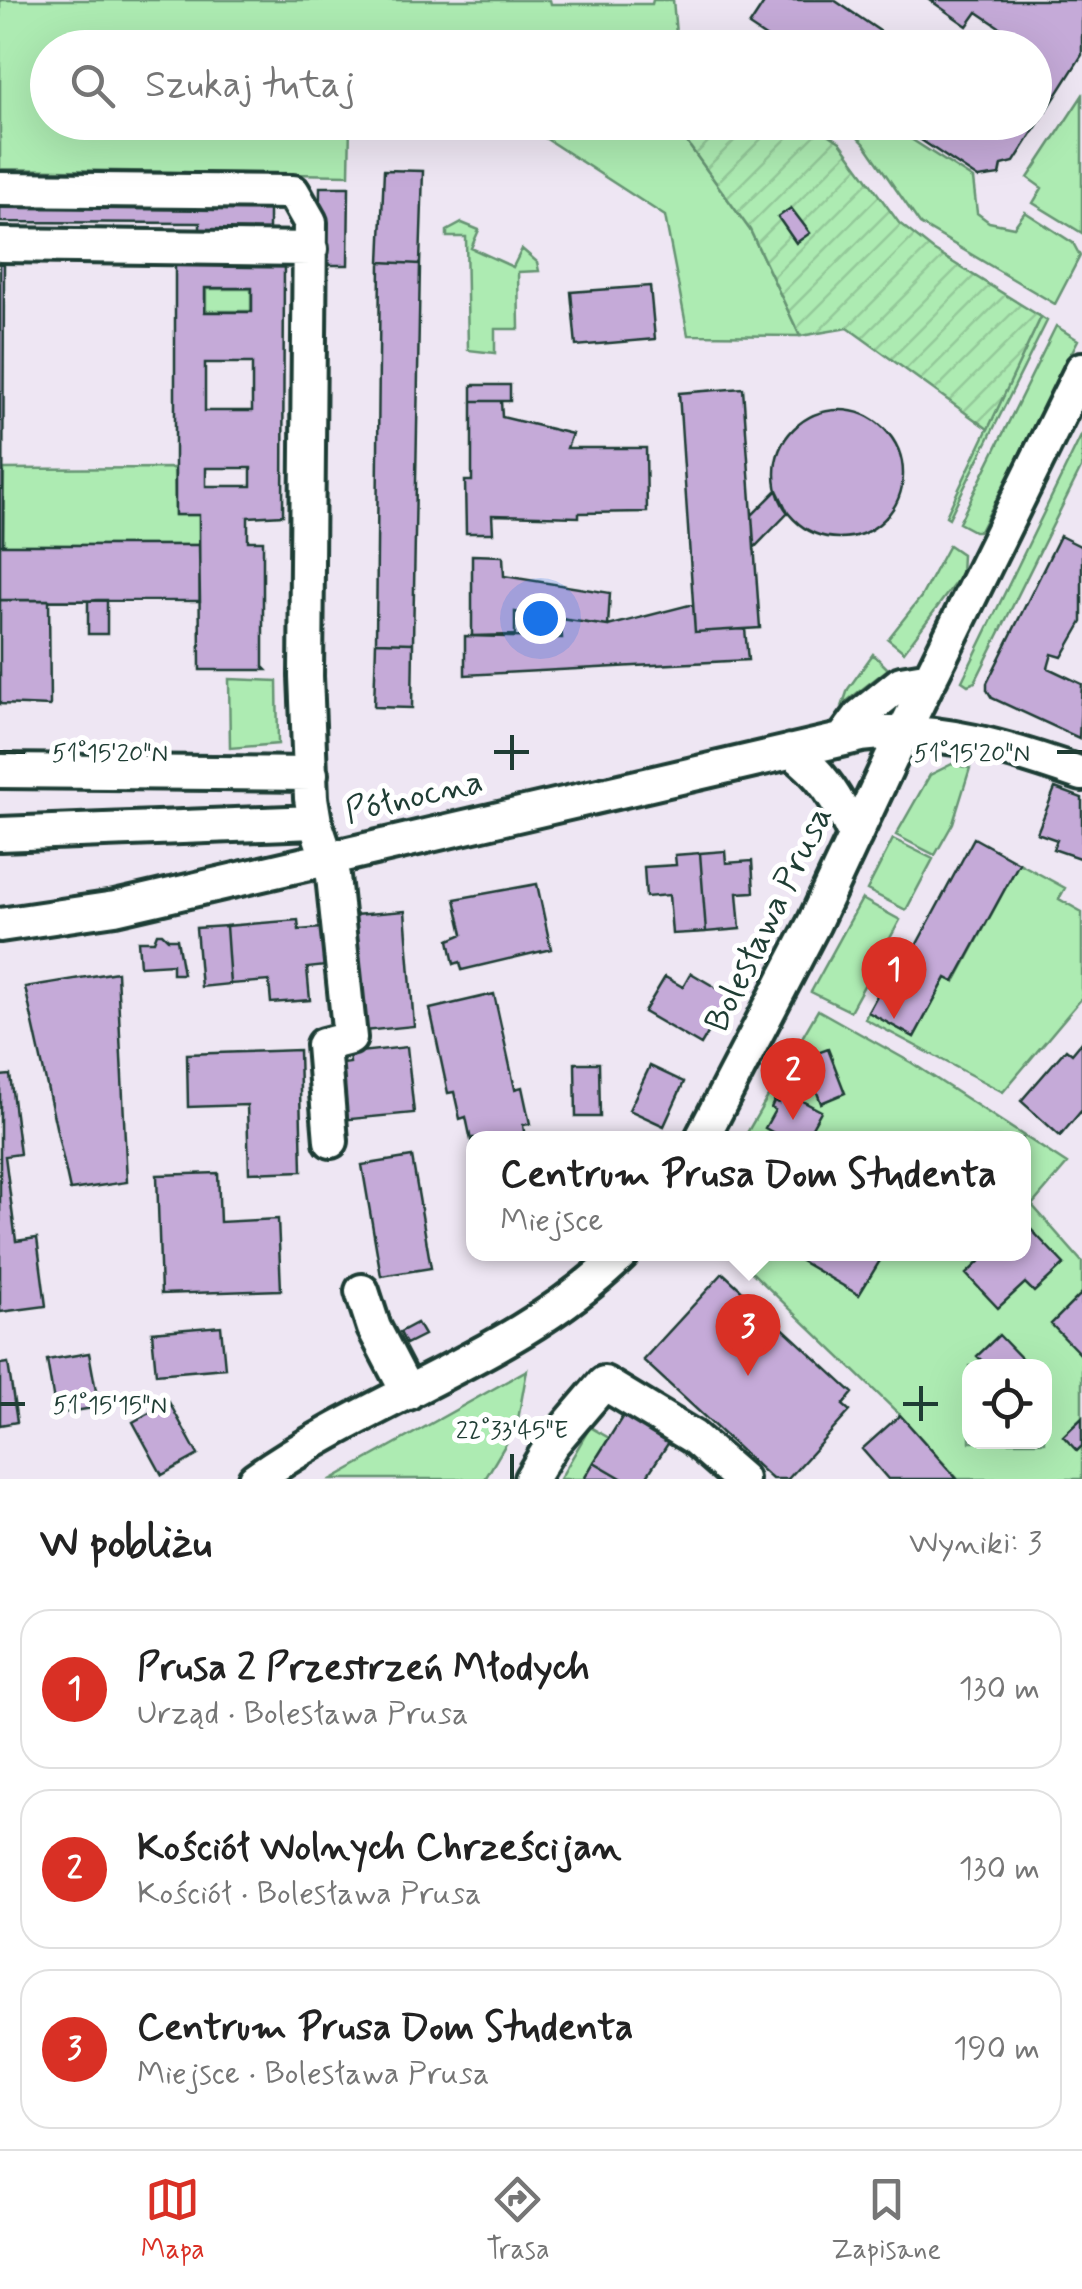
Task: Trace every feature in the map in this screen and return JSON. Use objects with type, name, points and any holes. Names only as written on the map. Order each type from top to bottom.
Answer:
[{"type":"street","points":[[0,189],[293,192],[310,222],[306,676],[310,774],[315,822],[333,876],[350,1038],[323,1045],[330,1141]]},
{"type":"street","points":[[0,246],[310,248]]},
{"type":"street","name":"Bolesława Prusa","points":[[706,1131],[814,923],[1082,369]]},
{"type":"street","points":[[842,739],[860,716],[901,683],[930,678]]},
{"type":"street","name":"Północna","points":[[0,925],[115,908],[876,733],[963,740],[1082,774]]},
{"type":"street","points":[[791,751],[827,784],[855,836]]},
{"type":"street","points":[[0,771],[310,774]]},
{"type":"street","points":[[0,834],[315,822]]},
{"type":"street","points":[[255,1479],[565,1303],[614,1261]]},
{"type":"street","points":[[362,1292],[374,1328],[408,1393]]},
{"type":"street","points":[[532,1479],[552,1444],[604,1383],[693,1438],[741,1479]]},
{"type":"green space","points":[[0,0],[550,0],[551,4],[652,4],[653,0],[673,0],[676,30],[30,30],[30,140],[350,140],[349,175],[0,169]]},
{"type":"green space","points":[[1082,96],[1082,233],[1033,203],[1042,188],[1028,178]]},
{"type":"green space","points":[[548,140],[685,140],[750,230],[800,336],[688,335],[665,216]]},
{"type":"green space","points":[[685,140],[840,142],[899,223],[933,250],[1041,317],[988,429],[848,328],[800,336],[750,230]]},
{"type":"green space","points":[[861,140],[912,140],[973,179],[977,213],[989,222],[1014,227],[1025,212],[1073,243],[1080,256],[1055,304],[920,224]]},
{"type":"green space","points":[[462,223],[479,230],[471,248],[513,267],[522,249],[537,262],[539,271],[518,272],[519,329],[495,329],[495,353],[468,350],[466,237],[447,237],[447,231]]},
{"type":"green space","points":[[206,289],[251,289],[251,311],[206,311]]},
{"type":"green space","points":[[1041,317],[1047,321],[949,518],[946,516]]},
{"type":"green space","points":[[1056,326],[1078,340],[980,531],[974,531],[959,523]]},
{"type":"green space","points":[[1082,434],[1082,466],[975,682],[968,685],[962,681]]},
{"type":"green space","points":[[174,468],[175,515],[199,515],[199,545],[3,545],[4,469]]},
{"type":"green space","points":[[949,545],[962,554],[961,575],[904,652],[888,639],[921,597]]},
{"type":"green space","points":[[873,654],[888,669],[843,704],[848,689]]},
{"type":"green space","points":[[229,679],[277,681],[278,744],[230,748]]},
{"type":"green space","points":[[952,764],[970,768],[953,823],[935,855],[896,835],[930,775]]},
{"type":"green space","points":[[893,839],[933,859],[906,910],[867,890]]},
{"type":"green space","points":[[1019,863],[1065,888],[1059,899],[1082,912],[1082,998],[1003,1092],[865,1019],[868,1012],[914,1037],[946,978],[955,982]]},
{"type":"green space","points":[[862,899],[900,920],[850,1011],[811,992]]},
{"type":"green space","points":[[818,1010],[912,1063],[1016,1131],[748,1131]]},
{"type":"green space","points":[[1031,1141],[1067,1164],[1032,1205],[1082,1262],[1082,1479],[958,1479],[900,1415],[740,1261],[1031,1261]]},
{"type":"green space","points":[[527,1370],[517,1425],[485,1479],[332,1479]]},
{"type":"green space","points":[[590,1427],[609,1438],[594,1462],[623,1479],[560,1479]]},
{"type":"building","points":[[766,0],[834,0],[878,30],[755,30],[749,26]]},
{"type":"building","points":[[930,0],[1082,0],[1082,55],[1052,102],[1052,30],[1004,30],[977,12],[967,26]]},
{"type":"building","points":[[921,140],[1028,140],[1014,162],[1002,165],[1000,175],[978,178]]},
{"type":"building","points":[[384,170],[423,171],[420,264],[380,262]]},
{"type":"building","points":[[320,187],[349,187],[348,265],[319,265]]},
{"type":"building","points":[[0,194],[269,195],[269,232],[200,232],[200,223],[0,222]]},
{"type":"building","points":[[791,208],[810,233],[796,243],[778,217]]},
{"type":"building","points":[[175,259],[284,260],[283,515],[248,517],[248,541],[263,541],[266,670],[200,670],[199,515],[175,515]],"holes":[[[205,288],[252,288],[252,312],[205,312]],[[205,363],[252,363],[252,411],[205,411]],[[206,468],[251,468],[251,486],[206,486]]]},
{"type":"building","points":[[0,260],[4,260],[3,545],[0,545]]},
{"type":"building","points":[[380,262],[420,264],[413,643],[376,642]]},
{"type":"building","points":[[650,286],[655,339],[576,346],[571,292]]},
{"type":"building","points":[[472,385],[510,385],[510,401],[472,401]]},
{"type":"building","points":[[743,388],[760,628],[695,632],[679,393]]},
{"type":"building","points":[[472,401],[501,401],[502,417],[572,434],[567,448],[646,448],[647,512],[579,513],[579,517],[492,515],[493,533],[466,533],[465,481],[472,481]]},
{"type":"building","points":[[839,410],[863,415],[884,429],[898,450],[903,474],[898,498],[884,519],[863,533],[839,538],[815,533],[794,519],[780,498],[775,474],[780,450],[794,429],[815,415]]},
{"type":"building","points":[[777,490],[788,513],[754,548],[752,515]]},
{"type":"building","points":[[1060,536],[1082,547],[1082,622],[1062,657],[1052,654],[1048,668],[1082,684],[1079,738],[992,698],[987,690]]},
{"type":"building","points":[[0,545],[199,545],[200,601],[0,600]]},
{"type":"building","points":[[472,555],[503,556],[504,576],[610,593],[608,626],[515,612],[515,635],[472,636]]},
{"type":"building","points":[[0,600],[49,600],[50,706],[0,704]]},
{"type":"building","points":[[107,600],[107,634],[88,634],[88,601]]},
{"type":"building","points":[[693,604],[695,632],[745,629],[748,660],[465,675],[465,636],[562,638],[561,619],[608,626]]},
{"type":"building","points":[[376,642],[413,643],[412,708],[374,707]]},
{"type":"building","points":[[1055,788],[1082,798],[1082,859],[1053,849],[1057,840],[1037,833]]},
{"type":"building","points":[[974,838],[1019,863],[954,982],[946,978],[914,1037],[868,1012],[902,950],[911,955]]},
{"type":"building","points":[[725,851],[726,863],[752,861],[754,892],[737,893],[740,929],[706,932],[700,853]]},
{"type":"building","points":[[700,853],[706,932],[672,934],[669,895],[646,897],[644,867],[676,865],[675,855]]},
{"type":"building","points":[[537,884],[551,949],[462,970],[460,962],[454,964],[449,940],[463,934],[455,899]]},
{"type":"building","points":[[405,911],[414,1026],[364,1031],[354,915]]},
{"type":"building","points":[[298,920],[299,930],[322,928],[326,966],[307,968],[310,1000],[271,1003],[269,981],[230,984],[226,926]]},
{"type":"building","points":[[226,926],[230,984],[201,987],[196,928]]},
{"type":"building","points":[[157,933],[177,939],[183,974],[172,974],[172,964],[140,966],[138,941],[154,941]]},
{"type":"building","points":[[117,972],[127,1182],[70,1190],[25,987]]},
{"type":"building","points":[[691,973],[730,996],[701,1045],[644,1012],[665,977],[683,987]]},
{"type":"building","points":[[494,994],[515,1089],[522,1087],[530,1124],[523,1125],[524,1131],[469,1131],[466,1117],[460,1119],[454,1092],[448,1093],[430,1009]]},
{"type":"building","points":[[1082,1042],[1082,1110],[1060,1136],[1021,1101],[1066,1049],[1072,1054]]},
{"type":"building","points":[[407,1047],[414,1113],[341,1120],[336,1065],[350,1063],[349,1053]]},
{"type":"building","points":[[828,1049],[845,1093],[821,1103],[804,1058]]},
{"type":"building","points":[[299,1050],[302,1171],[249,1173],[247,1105],[188,1107],[187,1054]]},
{"type":"building","points":[[575,1063],[599,1063],[600,1117],[576,1117]]},
{"type":"building","points":[[650,1066],[684,1082],[664,1126],[629,1110]]},
{"type":"building","points":[[10,1075],[20,1154],[5,1156],[16,1241],[37,1238],[46,1306],[0,1312],[0,1076]]},
{"type":"building","points":[[785,1092],[821,1111],[810,1131],[770,1131],[765,1128],[775,1110],[771,1108],[774,1101],[779,1103]]},
{"type":"building","points":[[412,1157],[431,1268],[381,1276],[362,1165]]},
{"type":"building","points":[[218,1173],[220,1222],[278,1219],[281,1290],[161,1294],[157,1175]]},
{"type":"building","points":[[1031,1229],[1064,1264],[1034,1292],[1025,1283],[998,1308],[966,1274],[980,1261],[1031,1261]]},
{"type":"building","points":[[801,1261],[880,1261],[859,1295]]},
{"type":"building","points":[[723,1273],[853,1393],[843,1405],[850,1411],[788,1479],[772,1479],[643,1360]]},
{"type":"building","points":[[1082,1293],[1082,1356],[1051,1324]]},
{"type":"building","points":[[417,1323],[424,1335],[406,1344],[400,1332]]},
{"type":"building","points":[[221,1326],[225,1368],[156,1374],[152,1332]]},
{"type":"building","points":[[999,1335],[1022,1359],[980,1359],[977,1356]]},
{"type":"building","points":[[89,1353],[99,1407],[56,1414],[47,1360]]},
{"type":"building","points":[[8,1363],[17,1422],[0,1425],[0,1364]]},
{"type":"building","points":[[169,1402],[198,1455],[162,1475],[133,1422]]},
{"type":"building","points":[[626,1411],[673,1436],[645,1479],[623,1479],[594,1462]]},
{"type":"building","points":[[900,1415],[957,1479],[888,1479],[862,1449]]},
{"type":"building","points":[[1082,1418],[1082,1446],[1077,1451],[1063,1436]]},
{"type":"building","points":[[594,1462],[623,1479],[584,1479]]},
{"type":"place","name":"Prusa 2 Przestrzeń Młodych","points":[[894,1019]]},
{"type":"place","name":"Kościół Wolnych Chrześcijan","points":[[793,1120]]},
{"type":"place","name":"Centrum Prusa Dom Studenta","points":[[748,1376]]}]
